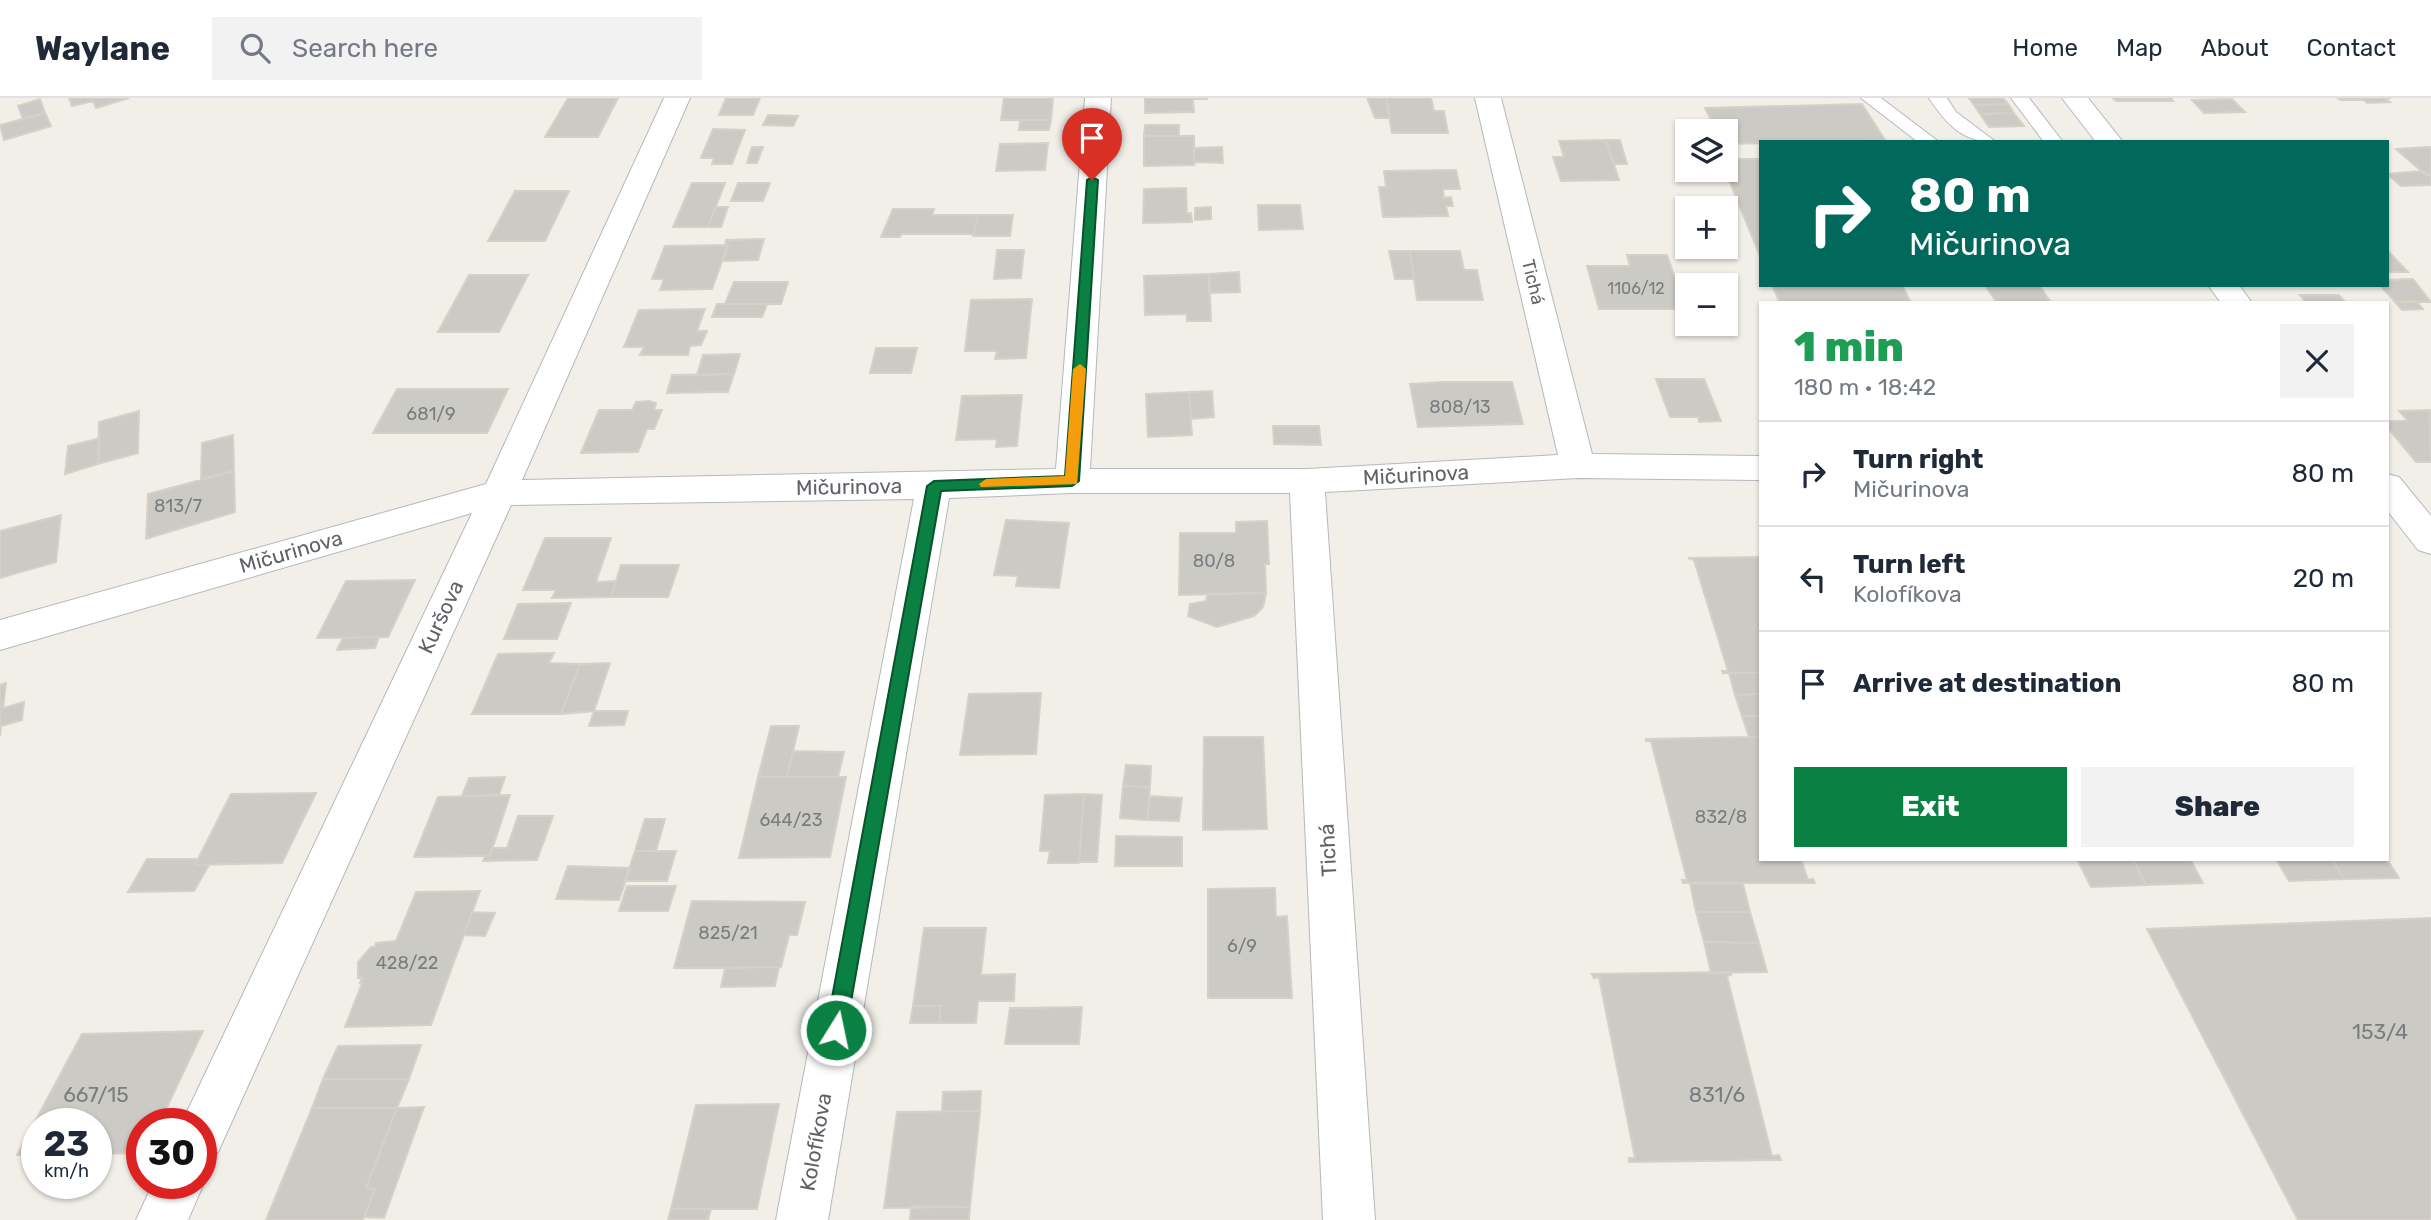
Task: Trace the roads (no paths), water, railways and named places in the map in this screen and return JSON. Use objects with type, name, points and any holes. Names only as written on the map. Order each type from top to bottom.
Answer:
[{"type":"street","name":"Kuršova","points":[[214,1108],[499,493],[677,98]]},
{"type":"street","points":[[1072,481],[1098,98]]},
{"type":"street","name":"Tichá","points":[[1488,98],[1578,466]]},
{"type":"street","points":[[2076,98],[2108,140]]},
{"type":"street","points":[[2225,287],[2235,301]]},
{"type":"street","name":"Mičurinova","points":[[0,635],[499,493],[934,486],[1072,481],[1307,481],[1578,466],[1759,468]]},
{"type":"street","name":"Tichá","points":[[1307,481],[1349,1220]]},
{"type":"street","name":"Kolofíkova","points":[[802,1220],[934,486]]},
{"type":"street","points":[[2389,488],[2415,520]]},
{"type":"street","points":[[162,1220],[172,1199]]},
{"type":"lane","points":[[1870,98],[1927,140]]},
{"type":"lane","points":[[1938,98],[1951,116],[1984,140]]},
{"type":"lane","points":[[2020,98],[2052,140]]}]
